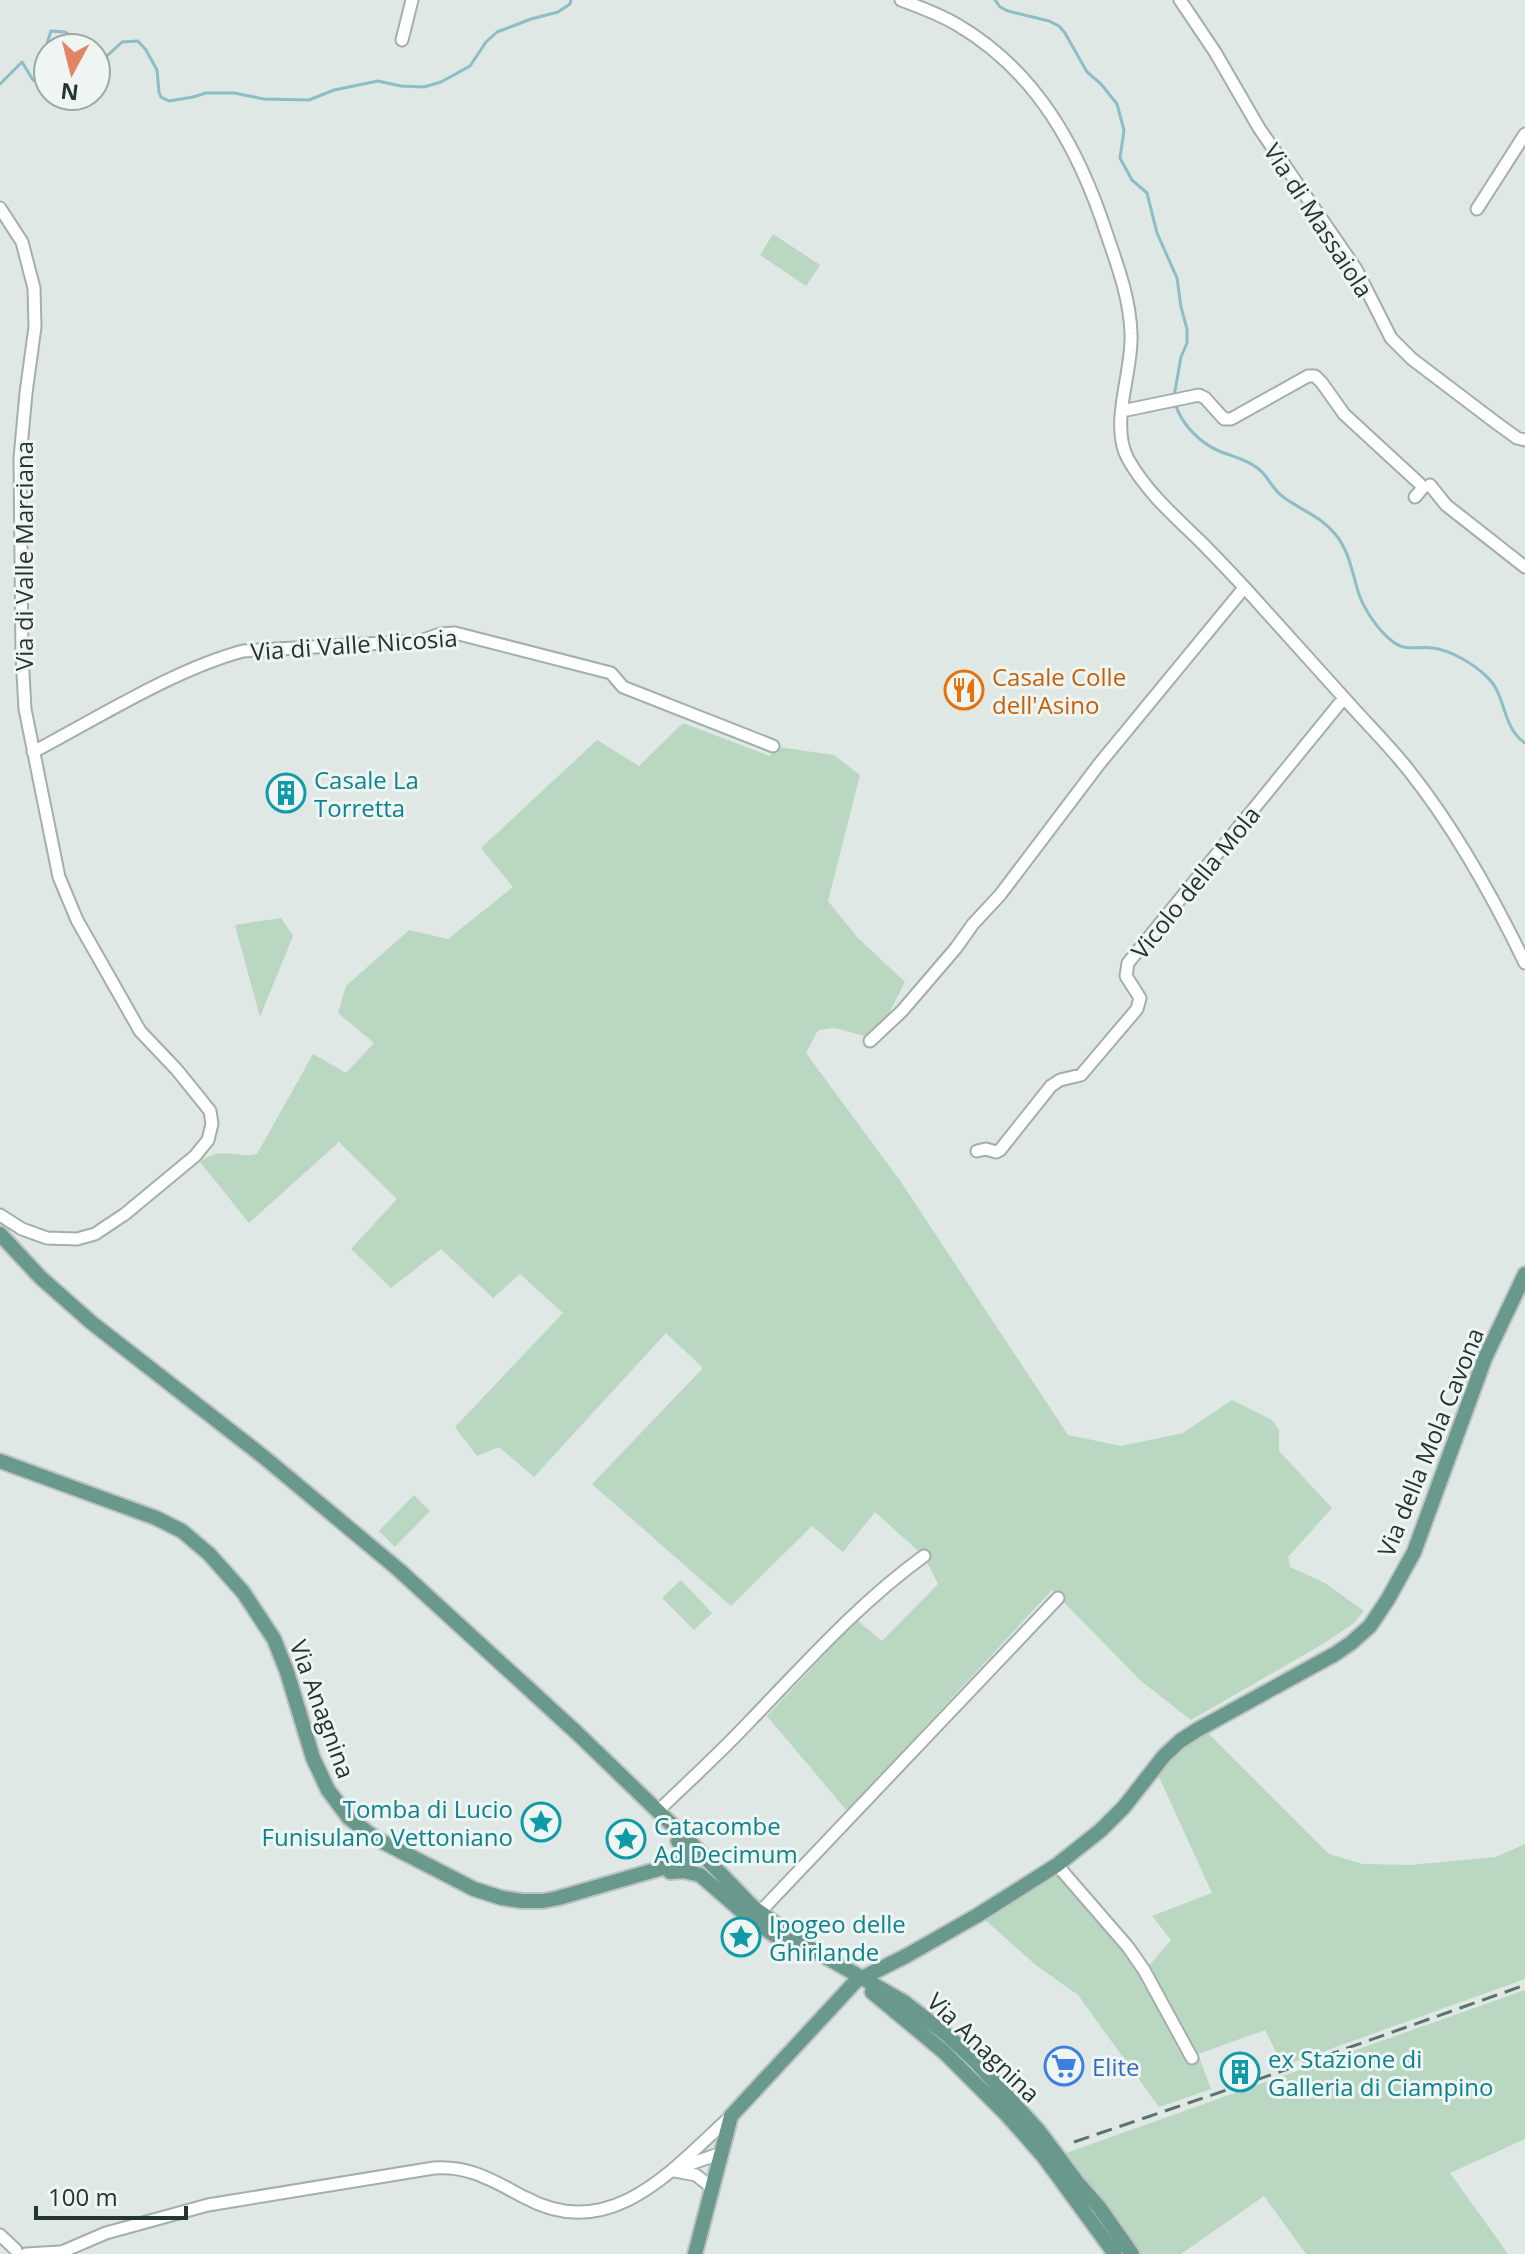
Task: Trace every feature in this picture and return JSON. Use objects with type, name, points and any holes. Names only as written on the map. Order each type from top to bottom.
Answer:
[{"type":"main road","name":"Via Anagnina","points":[[0,1234],[41,1278],[92,1323],[265,1458],[385,1557],[577,1733],[759,1913],[810,1948],[931,2021],[967,2053],[1115,2254]]},
{"type":"main road","name":"Via della Mola Cavona","points":[[731,2116],[860,1979],[965,1922],[1057,1865],[1109,1823],[1164,1756],[1185,1738],[1335,1654],[1370,1626],[1414,1552],[1485,1358],[1525,1274]]},
{"type":"main road","name":"Via Anagnina","points":[[0,1461],[156,1518],[189,1536],[215,1559],[252,1603],[274,1639],[291,1683],[313,1758],[326,1787],[349,1818],[370,1835],[442,1874],[508,1900],[548,1900],[685,1861],[688,1853],[629,1783]]},
{"type":"main road","name":"Via Anagnina","points":[[631,1876],[677,1871],[700,1875],[770,1933],[860,1979]]},
{"type":"main road","name":"Via Anagnina","points":[[997,2094],[1038,2130],[1132,2254]]},
{"type":"main road","points":[[695,2254],[712,2188],[716,2154],[731,2116]]},
{"type":"street","points":[[402,40],[412,0]]},
{"type":"street","points":[[901,0],[959,25],[1012,68],[1044,103],[1080,163],[1095,199],[1127,301],[1131,348],[1121,434],[1126,455],[1157,500],[1244,588],[1409,771],[1437,809],[1499,910],[1525,963]]},
{"type":"street","name":"Via di Massaiola","points":[[1180,0],[1215,52],[1259,128],[1356,269],[1391,338],[1412,359],[1517,438],[1525,440]]},
{"type":"street","points":[[1477,209],[1525,134]]},
{"type":"street","name":"Via di Valle Marciana","points":[[0,208],[22,242],[34,288],[35,327],[20,458],[22,655],[25,709],[59,877],[77,920],[140,1031],[210,1111],[212,1124],[208,1140],[195,1156],[119,1219],[95,1234],[77,1239],[47,1238],[22,1229],[0,1215]]},
{"type":"street","points":[[1122,411],[1190,396],[1203,397],[1224,419],[1231,419],[1308,376],[1315,376],[1338,408],[1420,484],[1422,489],[1415,497]]},
{"type":"street","points":[[1374,463],[1384,451]]},
{"type":"street","points":[[1430,485],[1446,505],[1525,567]]},
{"type":"street","points":[[870,1041],[902,1011],[1000,895],[1100,763],[1244,588]]},
{"type":"street","name":"Via di Valle Nicosia","points":[[33,752],[178,676],[243,651],[420,641],[455,633],[611,673],[623,687],[773,746]]},
{"type":"street","name":"Vicolo della Mola","points":[[977,1151],[1000,1150],[1051,1086],[1060,1080],[1081,1075],[1137,1009],[1140,998],[1126,976],[1128,963],[1344,698]]},
{"type":"street","points":[[658,1811],[746,1726],[852,1616],[889,1582],[924,1556]]},
{"type":"street","points":[[759,1913],[1058,1598]]},
{"type":"street","points":[[1057,1865],[1128,1947],[1192,2058]]},
{"type":"street","points":[[0,2235],[16,2253],[59,2253],[113,2230],[208,2205],[447,2167],[469,2170],[555,2210],[577,2213],[595,2211],[628,2201],[654,2185],[731,2116]]},
{"type":"street","points":[[671,2171],[716,2154],[705,2140]]},
{"type":"street","points":[[671,2171],[696,2175],[712,2188]]},
{"type":"green space","points":[[773,234],[820,265],[806,286],[760,255]]},
{"type":"green space","points":[[683,723],[770,756],[778,747],[834,755],[860,775],[828,901],[857,937],[905,982],[883,1025],[868,1037],[835,1028],[818,1030],[806,1053],[901,1182],[1068,1435],[1121,1446],[1183,1433],[1232,1400],[1272,1420],[1279,1430],[1279,1451],[1332,1508],[1288,1557],[1290,1567],[1325,1583],[1364,1611],[1354,1623],[1191,1720],[1141,1681],[1052,1590],[847,1811],[767,1716],[857,1620],[882,1641],[938,1584],[924,1556],[875,1512],[843,1552],[812,1526],[731,1606],[592,1484],[703,1368],[666,1333],[534,1477],[499,1447],[477,1456],[455,1427],[563,1313],[520,1274],[493,1298],[441,1249],[391,1288],[351,1249],[397,1199],[339,1142],[249,1223],[200,1162],[221,1153],[257,1154],[313,1054],[346,1073],[374,1043],[338,1013],[346,986],[409,930],[448,939],[513,887],[481,848],[597,740],[639,766]]},
{"type":"green space","points":[[281,918],[293,936],[260,1017],[235,925]]},
{"type":"green space","points":[[414,1495],[430,1511],[395,1547],[379,1531]]},
{"type":"green space","points":[[681,1580],[712,1613],[694,1630],[662,1598]]},
{"type":"green space","points":[[1207,1732],[1329,1854],[1363,1864],[1410,1865],[1496,1857],[1525,1844],[1525,1979],[1283,2066],[1265,2030],[1198,2054],[1211,2089],[1159,2107],[1078,1995],[1037,1966],[984,1919],[1056,1872],[1121,1945],[1142,1974],[1171,1940],[1152,1916],[1212,1893],[1159,1777],[1180,1751]]},
{"type":"green space","points":[[1525,1990],[1525,2139],[1450,2173],[1508,2254],[1306,2254],[1264,2196],[1181,2254],[1140,2254],[1066,2153]]},
{"type":"waterway","points":[[112,51],[122,42],[138,41],[157,70],[161,97],[169,101],[206,93],[309,100],[334,90],[378,81],[424,87],[441,82],[470,66],[497,32],[558,12],[571,0]]},
{"type":"waterway","points":[[995,0],[1008,11],[1059,26],[1087,72],[1117,104],[1124,130],[1120,158],[1132,180],[1147,193],[1157,233],[1177,278],[1187,329],[1187,343],[1181,357],[1174,396]]},
{"type":"waterway","points":[[51,32],[65,32]]},
{"type":"waterway","points":[[0,84],[22,62],[32,78]]},
{"type":"waterway","points":[[1175,403],[1198,438],[1212,448],[1254,465],[1282,496],[1330,528],[1345,550],[1366,609],[1387,637],[1402,646],[1447,652],[1468,662],[1486,676],[1498,692],[1512,728],[1525,743]]},
{"type":"railway","points":[[1074,2142],[1525,1985]]},
{"type":"place","name":"Casale Colle dell'Asino","points":[[964,690]]},
{"type":"place","name":"Casale La Torretta","points":[[286,793]]},
{"type":"place","name":"Tomba di Lucio Funisulano Vettoniano","points":[[541,1822]]},
{"type":"place","name":"Catacombe Ad Decimum","points":[[626,1839]]},
{"type":"place","name":"Ipogeo delle Ghirlande","points":[[741,1937]]},
{"type":"place","name":"Elite","points":[[1064,2066]]},
{"type":"place","name":"ex Stazione di Galleria di Ciampino","points":[[1240,2072]]}]
